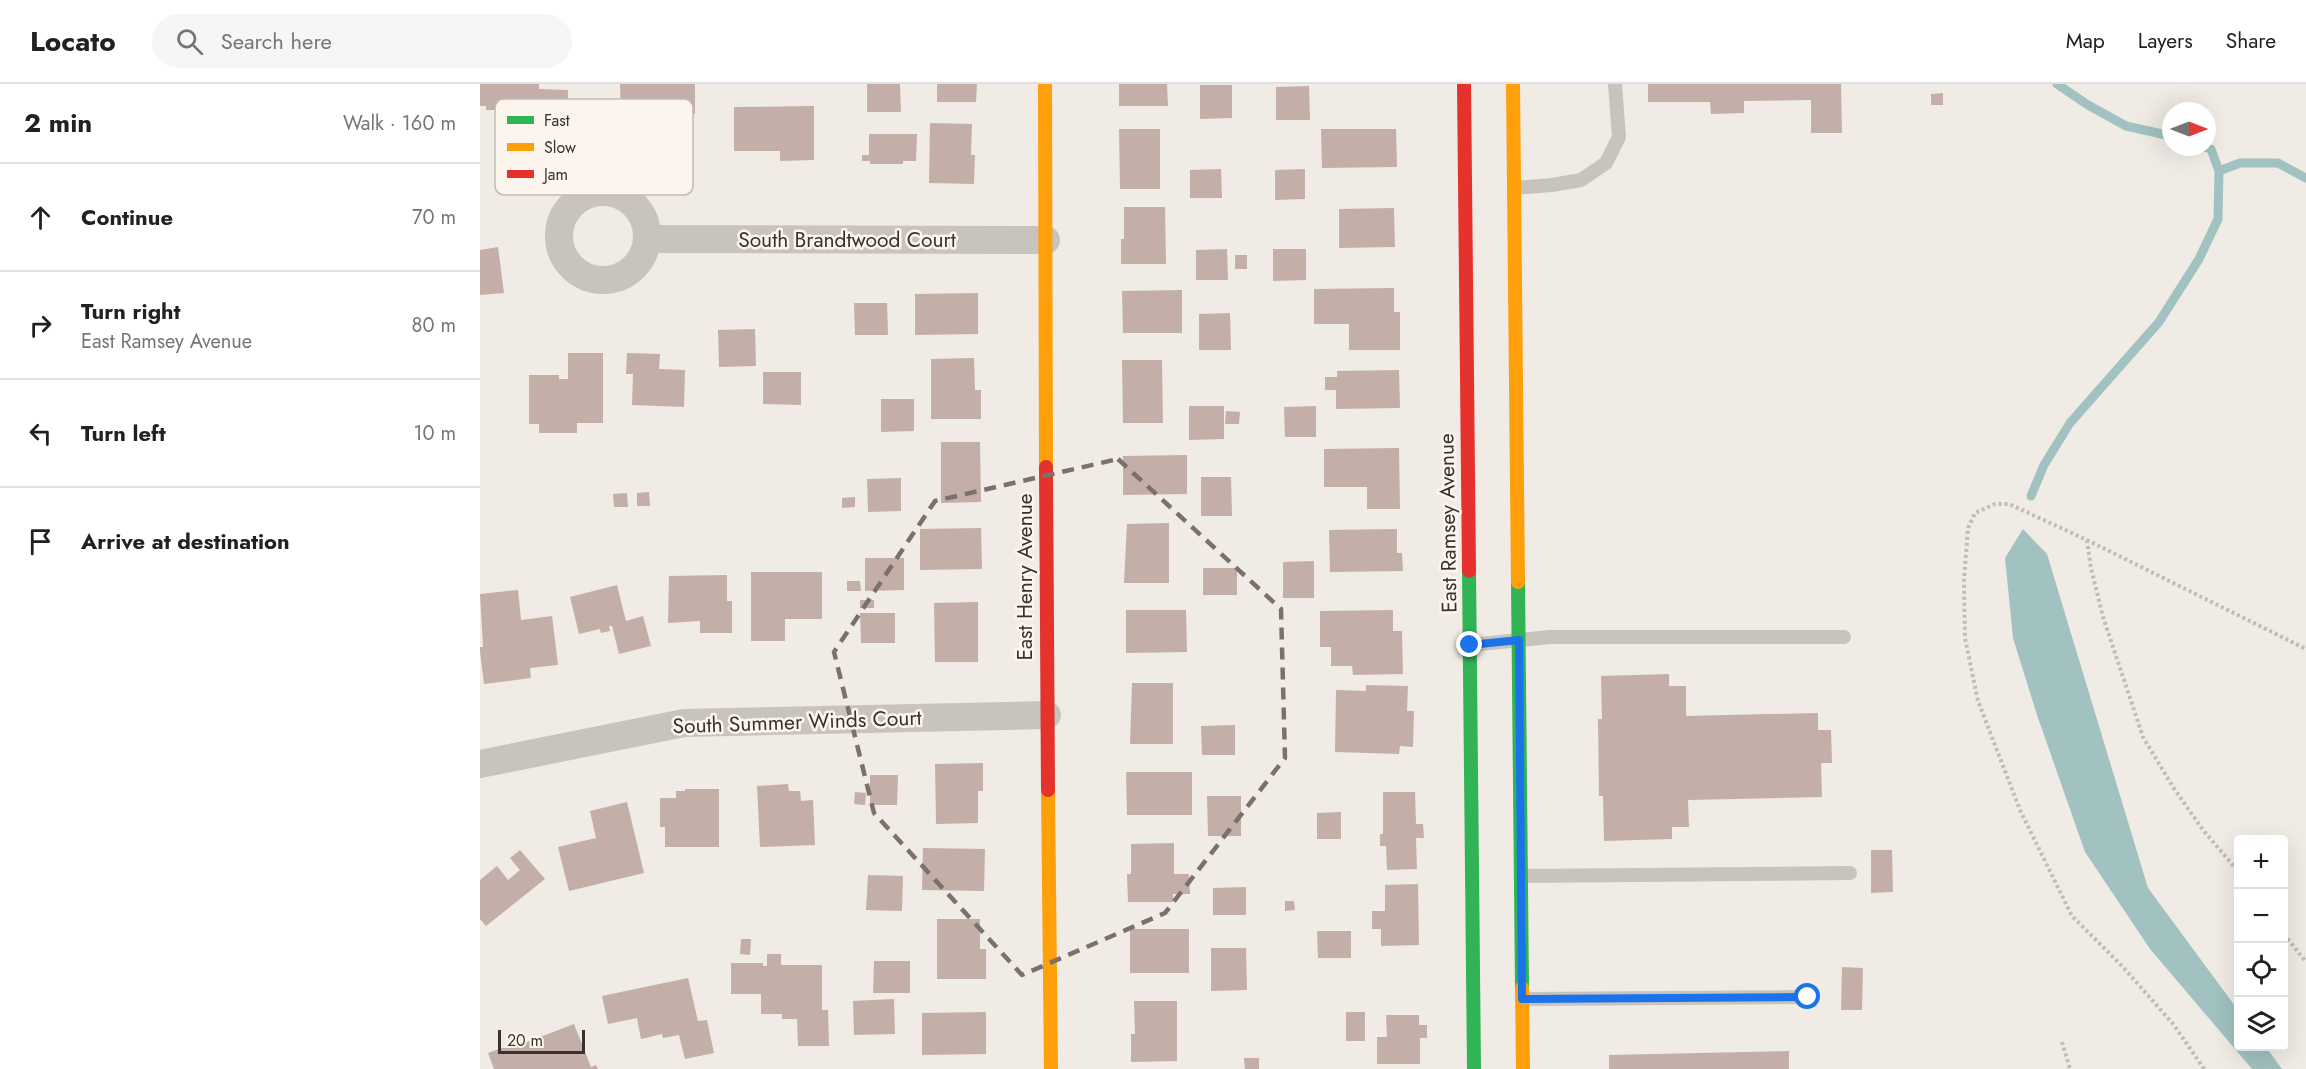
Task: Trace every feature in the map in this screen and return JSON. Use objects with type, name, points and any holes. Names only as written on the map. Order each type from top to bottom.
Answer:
[{"type":"street","name":"East Henry Avenue","points":[[1045,84],[1047,715],[1051,1069]]},
{"type":"street","name":"East Ramsey Avenue","points":[[1464,84],[1474,1069]]},
{"type":"street","points":[[1513,84],[1523,1069]]},
{"type":"street","name":"South Brandtwood Court","points":[[648,239],[1046,240]]},
{"type":"street","name":"South Summer Winds Court","points":[[480,764],[684,723],[1047,715]]},
{"type":"lane","points":[[1514,188],[1581,180],[1606,162],[1619,137],[1615,84]]},
{"type":"lane","points":[[1470,645],[1550,637],[1844,637]]},
{"type":"lane","points":[[1521,876],[1850,873]]},
{"type":"lane","points":[[1522,999],[1808,997]]},
{"type":"path","points":[[2204,1069],[2174,1025],[2122,966],[2072,916],[2020,810],[1978,701],[1965,638],[1968,528],[1975,513],[1995,504],[2009,504],[2087,540],[2306,649]]},
{"type":"path","points":[[2087,540],[2103,617],[2143,737],[2173,787],[2203,830],[2234,866]]},
{"type":"path","points":[[2288,940],[2306,962]]},
{"type":"path","points":[[2062,1041],[2070,1069]]},
{"type":"highlighted area","points":[[1118,459],[1281,609],[1285,758],[1165,913],[1022,975],[874,813],[834,652],[935,501]]},
{"type":"water","points":[[2023,529],[2047,554],[2148,888],[2234,1005],[2234,1048],[2150,949],[2085,852],[2037,715],[2013,638],[2005,558]]},
{"type":"water","points":[[2237,1051],[2269,1051],[2282,1069],[2252,1069]]},
{"type":"building","points":[[480,84],[539,84],[539,89],[568,90],[568,99],[495,99],[495,110],[486,110],[486,106],[480,106]]},
{"type":"building","points":[[620,84],[695,84],[695,114],[693,114],[693,99],[620,99]]},
{"type":"building","points":[[867,84],[900,84],[901,112],[867,112]]},
{"type":"building","points":[[937,84],[977,84],[976,102],[937,102]]},
{"type":"building","points":[[1119,84],[1167,84],[1168,106],[1119,106]]},
{"type":"building","points":[[1648,84],[1841,84],[1842,133],[1811,133],[1811,100],[1744,101],[1744,113],[1711,114],[1710,102],[1648,102]]},
{"type":"building","points":[[1200,85],[1232,85],[1232,118],[1200,119]]},
{"type":"building","points":[[1309,86],[1310,120],[1276,120],[1276,87]]},
{"type":"building","points":[[1943,93],[1943,105],[1931,105],[1931,94]]},
{"type":"building","points":[[814,106],[814,160],[780,161],[780,151],[734,151],[734,107]]},
{"type":"building","points":[[930,123],[972,124],[971,155],[975,155],[974,184],[929,183]]},
{"type":"building","points":[[1119,129],[1160,129],[1160,189],[1120,189]]},
{"type":"building","points":[[1321,129],[1396,129],[1397,167],[1322,168]]},
{"type":"building","points":[[869,134],[917,134],[916,161],[903,161],[903,164],[870,164],[870,161],[862,161],[862,155],[869,155]]},
{"type":"building","points":[[1221,169],[1222,198],[1190,198],[1190,170]]},
{"type":"building","points":[[1305,169],[1305,199],[1275,200],[1275,170]]},
{"type":"building","points":[[1124,207],[1165,207],[1166,264],[1121,264]]},
{"type":"building","points":[[1394,208],[1395,247],[1339,248],[1339,209]]},
{"type":"building","points":[[498,247],[504,293],[480,295],[480,250]]},
{"type":"building","points":[[1227,249],[1228,280],[1196,280],[1196,250]]},
{"type":"building","points":[[1273,249],[1306,249],[1306,280],[1273,281]]},
{"type":"building","points":[[1235,255],[1247,255],[1247,269],[1235,269]]},
{"type":"building","points":[[1394,288],[1394,312],[1400,312],[1400,350],[1349,350],[1349,324],[1314,324],[1314,289]]},
{"type":"building","points":[[1182,290],[1182,333],[1123,333],[1122,291]]},
{"type":"building","points":[[978,293],[978,334],[915,335],[915,294]]},
{"type":"building","points":[[854,303],[887,303],[888,335],[855,335]]},
{"type":"building","points":[[1230,313],[1231,350],[1199,350],[1199,314]]},
{"type":"building","points":[[755,329],[756,366],[719,367],[718,330]]},
{"type":"building","points":[[568,353],[603,353],[603,423],[577,423],[577,433],[539,433],[539,424],[529,424],[529,375],[559,375],[559,379],[568,379]]},
{"type":"building","points":[[627,353],[660,354],[659,369],[685,370],[684,407],[632,405],[633,374],[626,374]]},
{"type":"building","points":[[974,358],[975,390],[981,390],[981,419],[931,419],[931,359]]},
{"type":"building","points":[[1122,360],[1162,360],[1163,423],[1123,423]]},
{"type":"building","points":[[1399,370],[1400,408],[1336,409],[1336,390],[1325,390],[1325,377],[1337,377],[1337,371]]},
{"type":"building","points":[[763,372],[801,372],[801,405],[763,404]]},
{"type":"building","points":[[881,399],[914,399],[914,431],[881,432]]},
{"type":"building","points":[[1189,406],[1224,406],[1224,439],[1189,440]]},
{"type":"building","points":[[1316,406],[1316,437],[1285,437],[1284,407]]},
{"type":"building","points":[[1226,411],[1240,412],[1239,424],[1225,424]]},
{"type":"building","points":[[941,442],[980,442],[981,502],[941,503]]},
{"type":"building","points":[[1399,448],[1400,509],[1367,509],[1367,487],[1324,487],[1324,449]]},
{"type":"building","points":[[1187,455],[1187,494],[1123,495],[1123,456]]},
{"type":"building","points":[[1201,477],[1231,477],[1232,516],[1201,516]]},
{"type":"building","points":[[901,478],[901,511],[868,512],[867,479]]},
{"type":"building","points":[[649,492],[650,506],[637,506],[637,493]]},
{"type":"building","points":[[627,493],[628,507],[614,507],[613,494]]},
{"type":"building","points":[[855,497],[855,507],[842,508],[842,498]]},
{"type":"building","points":[[1169,523],[1169,583],[1124,583],[1127,524]]},
{"type":"building","points":[[981,528],[982,569],[920,570],[920,529]]},
{"type":"building","points":[[1397,529],[1397,553],[1402,553],[1403,571],[1330,572],[1329,530]]},
{"type":"building","points":[[865,558],[904,558],[904,590],[865,591]]},
{"type":"building","points":[[1314,561],[1314,598],[1283,598],[1283,562]]},
{"type":"building","points":[[1203,568],[1237,568],[1237,595],[1203,595]]},
{"type":"building","points":[[751,572],[822,572],[822,619],[785,619],[785,641],[751,641]]},
{"type":"building","points":[[727,575],[727,601],[732,601],[732,633],[700,633],[700,621],[668,623],[669,576]]},
{"type":"building","points":[[847,581],[860,581],[861,591],[847,591]]},
{"type":"building","points":[[617,585],[626,621],[643,616],[651,646],[619,654],[612,626],[609,626],[610,631],[601,633],[600,629],[579,634],[570,597]]},
{"type":"building","points":[[518,590],[521,620],[552,616],[558,665],[530,668],[531,678],[484,684],[480,651],[480,647],[483,647],[480,594]]},
{"type":"building","points":[[860,600],[874,600],[874,608],[860,608]]},
{"type":"building","points":[[978,602],[978,662],[935,662],[934,603]]},
{"type":"building","points":[[1126,610],[1186,610],[1187,652],[1126,653]]},
{"type":"building","points":[[1393,610],[1393,631],[1402,631],[1403,674],[1353,675],[1352,666],[1331,666],[1331,647],[1320,647],[1320,611]]},
{"type":"building","points":[[860,613],[895,613],[895,643],[861,643]]},
{"type":"building","points":[[1669,674],[1669,686],[1686,686],[1686,716],[1818,713],[1818,730],[1831,730],[1832,763],[1821,763],[1822,797],[1688,800],[1689,827],[1672,827],[1672,839],[1604,841],[1603,796],[1599,796],[1598,719],[1602,719],[1601,676]]},
{"type":"building","points":[[1132,683],[1173,683],[1173,744],[1130,744]]},
{"type":"building","points":[[1366,685],[1408,686],[1407,711],[1414,711],[1413,747],[1400,746],[1399,754],[1335,752],[1336,690],[1366,691]]},
{"type":"building","points":[[1235,725],[1235,755],[1202,755],[1201,726]]},
{"type":"building","points":[[983,763],[983,791],[978,791],[978,823],[936,824],[935,764]]},
{"type":"building","points":[[1126,772],[1192,772],[1192,815],[1127,815]]},
{"type":"building","points":[[870,775],[898,775],[897,805],[870,805]]},
{"type":"building","points":[[788,784],[789,791],[800,791],[801,801],[813,800],[815,845],[760,847],[757,786]]},
{"type":"building","points":[[685,789],[719,789],[719,847],[665,847],[665,827],[660,827],[660,798],[676,798],[676,791],[685,791]]},
{"type":"building","points":[[855,792],[866,793],[865,805],[854,804]]},
{"type":"building","points":[[1383,792],[1415,792],[1416,824],[1423,824],[1424,838],[1416,838],[1417,869],[1387,870],[1386,846],[1380,846],[1380,834],[1383,834]]},
{"type":"building","points":[[1207,796],[1241,796],[1241,836],[1208,836]]},
{"type":"building","points":[[627,802],[644,873],[569,891],[558,847],[596,838],[590,811]]},
{"type":"building","points":[[1341,812],[1341,839],[1317,839],[1317,813]]},
{"type":"building","points":[[1174,843],[1174,874],[1189,874],[1190,894],[1173,894],[1173,902],[1128,902],[1127,874],[1131,874],[1131,844]]},
{"type":"building","points":[[923,848],[985,849],[984,891],[922,890]]},
{"type":"building","points":[[520,850],[545,879],[486,926],[480,919],[480,880],[497,866],[508,880],[520,870],[510,858]]},
{"type":"building","points":[[1871,850],[1892,850],[1893,892],[1871,893]]},
{"type":"building","points":[[868,875],[903,876],[902,911],[866,910]]},
{"type":"building","points":[[1418,884],[1419,945],[1381,946],[1381,929],[1372,929],[1372,911],[1385,911],[1385,885]]},
{"type":"building","points":[[1246,887],[1246,915],[1213,915],[1213,888]]},
{"type":"building","points":[[1285,901],[1294,901],[1295,910],[1285,911]]},
{"type":"building","points":[[937,919],[980,919],[980,949],[986,949],[986,979],[937,979]]},
{"type":"building","points":[[1130,929],[1189,929],[1189,973],[1130,973]]},
{"type":"building","points":[[1317,931],[1351,931],[1351,958],[1318,958]]},
{"type":"building","points":[[741,939],[751,939],[750,955],[740,954]]},
{"type":"building","points":[[1211,948],[1246,948],[1247,990],[1211,991]]},
{"type":"building","points":[[767,954],[781,954],[781,965],[822,965],[822,1010],[828,1010],[829,1046],[798,1046],[797,1019],[782,1019],[782,1014],[761,1014],[761,994],[731,994],[731,963],[763,963],[763,966],[767,966]]},
{"type":"building","points":[[874,961],[910,961],[910,993],[873,993]]},
{"type":"building","points":[[1842,967],[1863,968],[1862,1010],[1841,1010]]},
{"type":"building","points":[[688,978],[698,1021],[707,1020],[714,1053],[685,1059],[679,1035],[663,1038],[662,1034],[641,1039],[637,1018],[608,1024],[602,996]]},
{"type":"building","points":[[894,999],[895,1034],[854,1035],[853,1001]]},
{"type":"building","points":[[1134,1001],[1177,1001],[1177,1061],[1131,1062],[1131,1034],[1135,1034]]},
{"type":"building","points":[[986,1012],[986,1054],[922,1055],[922,1013]]},
{"type":"building","points":[[1346,1012],[1365,1012],[1365,1041],[1346,1041]]},
{"type":"building","points":[[1386,1015],[1419,1015],[1419,1025],[1427,1025],[1427,1038],[1420,1038],[1420,1064],[1377,1064],[1377,1037],[1387,1037]]},
{"type":"building","points":[[574,1024],[591,1067],[596,1065],[598,1069],[494,1069],[488,1053],[518,1042],[519,1045]]},
{"type":"building","points":[[1789,1051],[1789,1069],[1609,1069],[1609,1055]]},
{"type":"building","points":[[1244,1058],[1259,1058],[1259,1069],[1245,1069]]},
{"type":"waterway","points":[[2057,84],[2088,105],[2126,126],[2162,134]]},
{"type":"waterway","points":[[2031,496],[2044,465],[2070,423],[2159,322],[2199,259],[2218,219],[2219,171],[2214,156]]},
{"type":"waterway","points":[[2219,171],[2240,163],[2278,163],[2306,178]]},
{"type":"traffic: fast","points":[[1469,571],[1474,1069]]},
{"type":"traffic: fast","points":[[1518,582],[1522,988]]},
{"type":"traffic: slow","points":[[1045,84],[1046,467]]},
{"type":"traffic: slow","points":[[1513,84],[1518,582]]},
{"type":"traffic: slow","points":[[1048,790],[1051,1069]]},
{"type":"traffic: slow","points":[[1522,988],[1523,1069]]},
{"type":"traffic: jam","points":[[1464,84],[1469,571]]},
{"type":"traffic: jam","points":[[1046,467],[1048,790]]},
{"type":"route","points":[[1470,645],[1519,640],[1522,999],[1808,997]]}]
